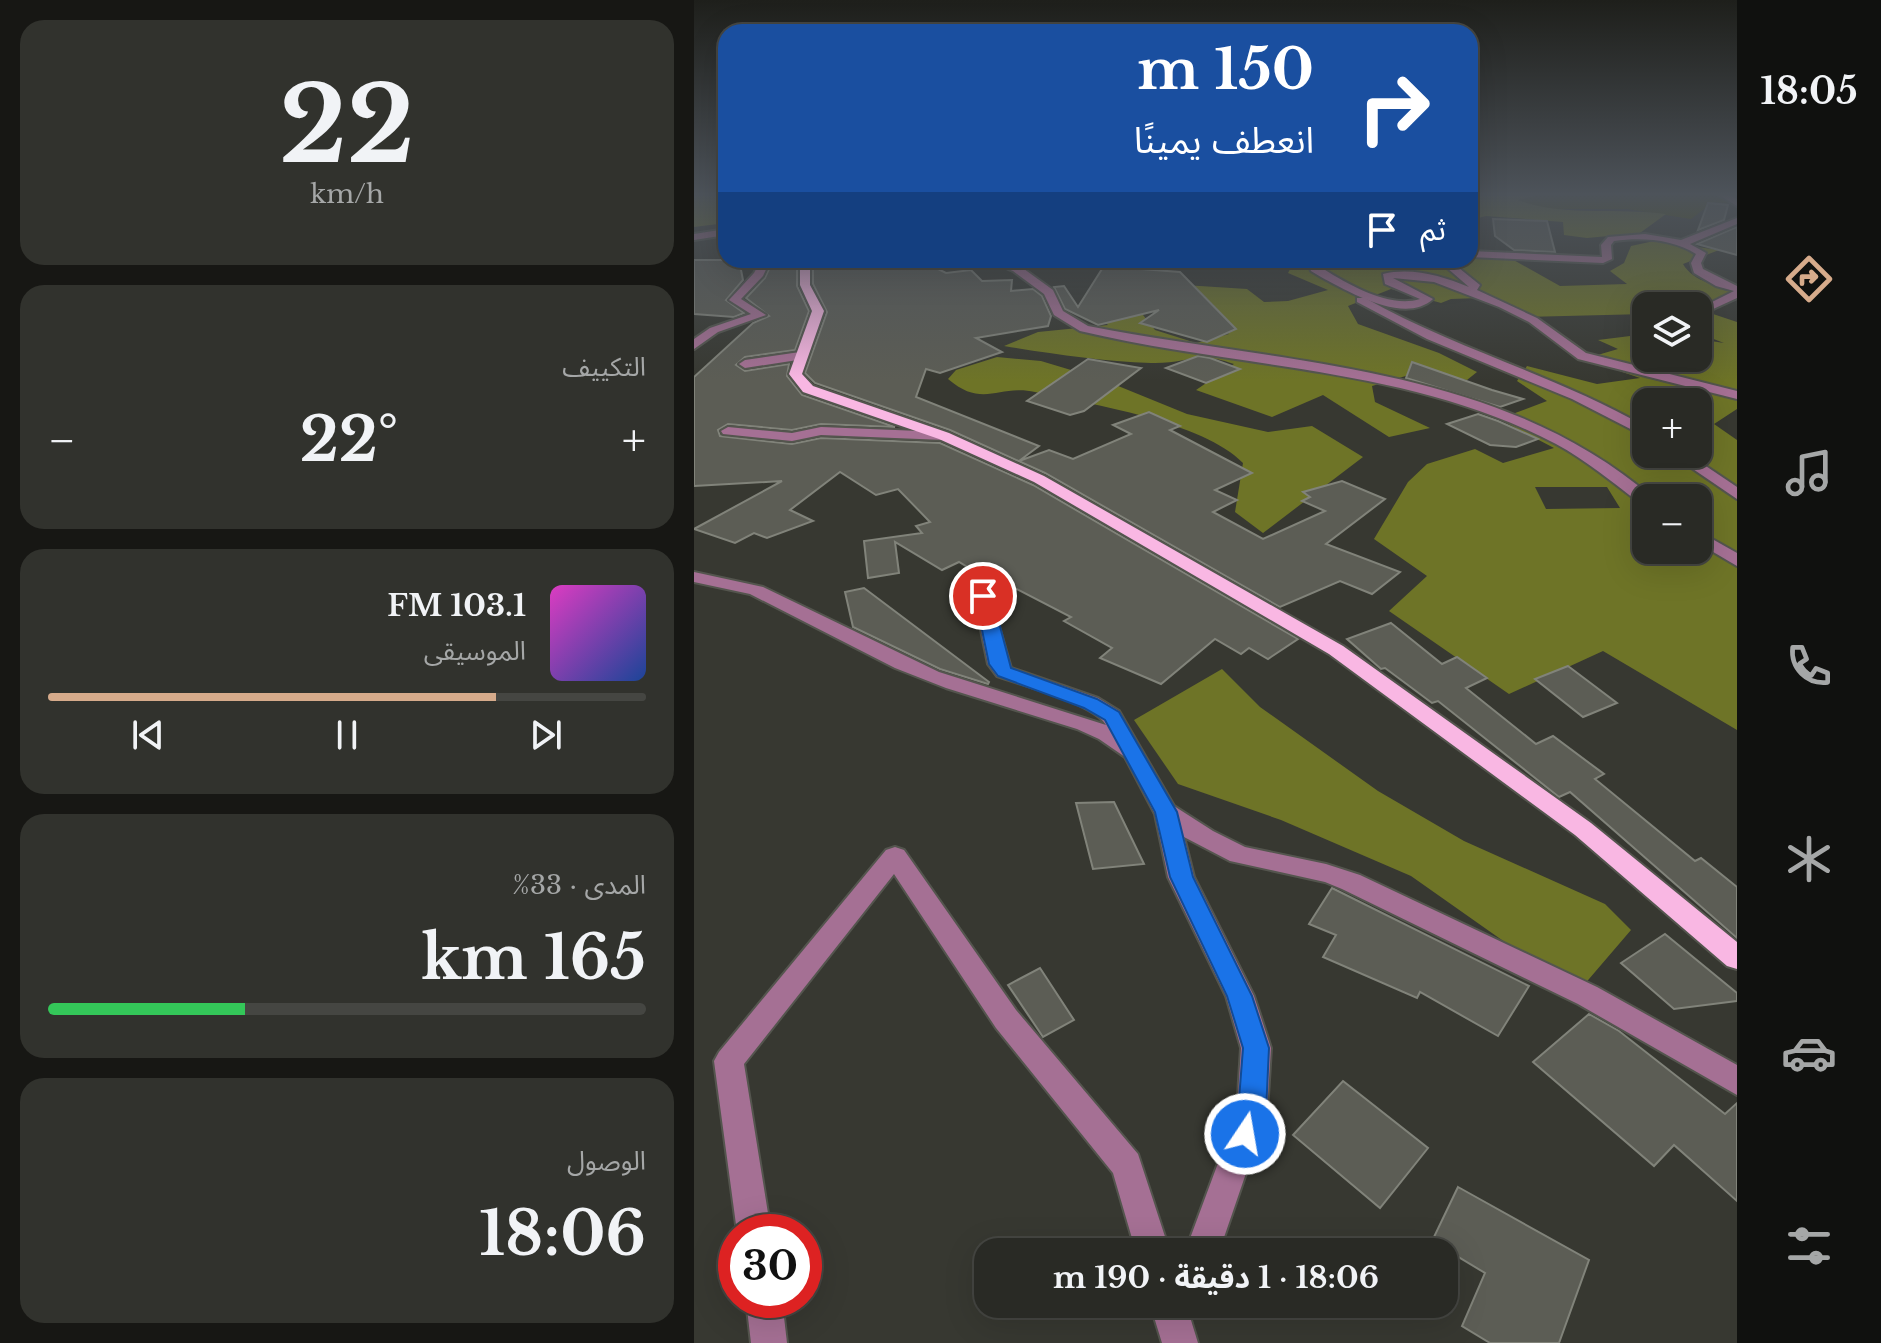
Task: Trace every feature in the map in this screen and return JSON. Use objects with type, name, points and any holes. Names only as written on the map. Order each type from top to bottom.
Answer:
[{"type":"main road","points":[[805,268],[805,285],[818,311],[795,374],[808,389],[944,436],[1039,479],[1336,650],[1583,829],[1737,958]]},
{"type":"street","points":[[1507,256],[1603,260],[1607,256]]},
{"type":"street","points":[[1700,256],[1696,263],[1698,271],[1737,291]]},
{"type":"street","points":[[694,345],[714,330],[760,315],[734,300],[762,268]]},
{"type":"street","points":[[1315,268],[1347,286],[1401,305],[1426,302],[1428,299],[1424,295],[1386,279],[1392,273],[1405,272],[1488,298],[1530,318],[1582,356],[1737,395]]},
{"type":"street","points":[[1452,268],[1488,298]]},
{"type":"street","points":[[1017,269],[1049,292],[1058,313],[1084,329],[1362,375],[1471,404],[1560,440],[1597,462],[1632,489]]},
{"type":"street","points":[[1347,286],[1361,301],[1383,315],[1592,404],[1632,425]]},
{"type":"street","points":[[1712,305],[1737,291]]},
{"type":"street","points":[[745,364],[800,356]]},
{"type":"street","points":[[728,431],[792,437],[821,431],[944,436]]},
{"type":"street","points":[[1699,468],[1737,494]]},
{"type":"street","points":[[1712,545],[1737,561]]},
{"type":"street","points":[[694,577],[756,588],[877,654],[933,677],[1090,727],[1126,746]]},
{"type":"street","points":[[983,596],[998,664],[1004,672],[1091,703],[1112,716],[1126,746],[1142,766],[1166,812],[1181,877],[1240,996],[1256,1048],[1252,1112],[1207,1238]]},
{"type":"street","points":[[1166,812],[1231,852],[1299,865],[1340,878],[1503,951],[1658,1031],[1737,1081]]},
{"type":"street","points":[[751,1214],[729,1061],[895,856],[1006,1019],[1127,1165],[1149,1238]]},
{"type":"street","points":[[766,1318],[769,1343]]},
{"type":"street","points":[[1172,1318],[1180,1343]]},
{"type":"street","points":[[1180,1343],[1183,1318]]},
{"type":"green space","points":[[1478,256],[1506,256],[1560,286],[1627,284],[1610,271],[1624,263],[1627,256],[1704,256],[1683,264],[1693,275],[1737,291],[1737,296],[1712,312],[1712,292],[1632,292],[1632,314],[1520,317],[1479,298],[1451,299],[1441,303],[1391,289],[1348,306],[1358,324],[1439,353],[1477,372],[1467,380],[1419,372],[1372,386],[1375,402],[1430,428],[1389,437],[1323,395],[1272,417],[1196,390],[1234,364],[1221,360],[1200,358],[1164,363],[1132,362],[1004,346],[1038,332],[1108,325],[1093,310],[1116,305],[1143,315],[1155,330],[1196,343],[1229,334],[1200,308],[1137,282],[1247,289],[1264,302],[1288,301],[1328,290],[1288,273],[1291,268],[1478,268]]},
{"type":"green space","points":[[1712,314],[1737,322],[1737,409],[1714,424],[1737,440],[1737,730],[1603,651],[1509,694],[1389,611],[1427,576],[1374,539],[1408,482],[1427,464],[1475,449],[1503,463],[1554,448],[1499,419],[1547,401],[1517,381],[1527,366],[1597,384],[1640,378],[1584,359],[1618,349],[1598,340],[1632,336],[1632,372],[1712,372],[1712,341],[1724,343],[1712,338]],"holes":[[[1535,487],[1607,487],[1620,508],[1546,509]]]},
{"type":"green space","points":[[997,357],[1041,361],[1101,379],[1187,414],[1268,432],[1312,426],[1363,457],[1263,533],[1235,512],[1243,463],[1202,436],[1115,409],[1035,392],[971,393],[948,379],[956,370]]},
{"type":"green space","points":[[1222,669],[1260,707],[1378,791],[1464,841],[1605,904],[1631,930],[1577,993],[1411,876],[1281,820],[1178,784],[1134,720]]},
{"type":"building","points":[[694,260],[718,260],[718,268],[741,268],[743,280],[726,300],[744,313],[734,317],[694,314]]},
{"type":"building","points":[[769,268],[797,268],[797,286],[809,311],[795,350],[745,357],[736,365],[745,371],[789,364],[787,376],[802,395],[895,427],[821,424],[792,430],[728,424],[718,430],[720,436],[792,444],[821,438],[940,443],[1033,485],[1298,639],[1268,659],[1249,648],[1241,654],[1215,639],[1161,684],[1100,658],[1112,648],[1064,621],[1071,617],[999,580],[994,583],[959,562],[942,570],[895,542],[899,573],[868,578],[864,541],[922,533],[916,526],[930,522],[898,489],[876,495],[840,472],[790,510],[813,521],[767,538],[754,533],[735,543],[694,529],[782,481],[694,486],[694,377],[753,323],[769,316],[746,298],[765,278]]},
{"type":"building","points":[[813,268],[936,268],[946,273],[971,270],[982,281],[1012,280],[1011,291],[1033,289],[1042,296],[1051,316],[1048,326],[976,338],[1002,352],[940,373],[926,369],[916,397],[1039,446],[1019,461],[1049,450],[1073,459],[1131,434],[1113,425],[1149,412],[1180,426],[1170,430],[1252,473],[1215,490],[1237,500],[1213,512],[1263,539],[1325,511],[1302,501],[1310,497],[1303,492],[1342,481],[1385,499],[1326,544],[1400,572],[1372,594],[1340,581],[1280,607],[1045,473],[950,430],[815,383],[805,373],[827,312],[813,284]]},
{"type":"building","points":[[1102,269],[1180,272],[1236,329],[1207,342],[1140,323],[1159,310],[1098,325],[1065,309],[1054,287],[1064,286],[1078,307]]},
{"type":"building","points":[[1198,356],[1240,369],[1206,383],[1166,368]]},
{"type":"building","points":[[1088,359],[1141,368],[1084,411],[1070,415],[1027,401]]},
{"type":"building","points":[[1412,362],[1523,399],[1500,407],[1406,378]]},
{"type":"building","points":[[1478,414],[1538,439],[1516,447],[1490,445],[1447,424]]},
{"type":"building","points":[[864,588],[988,684],[940,669],[853,627],[845,592]]},
{"type":"building","points":[[1391,623],[1442,664],[1457,657],[1487,678],[1466,688],[1536,744],[1553,736],[1604,774],[1595,779],[1695,861],[1701,858],[1737,887],[1737,938],[1570,792],[1559,797],[1438,701],[1432,703],[1385,668],[1381,669],[1347,639]]},
{"type":"building","points":[[1568,666],[1617,703],[1583,717],[1535,679]]},
{"type":"building","points":[[1114,802],[1144,864],[1093,869],[1076,803]]},
{"type":"building","points":[[1332,888],[1529,986],[1498,1036],[1420,992],[1417,998],[1323,957],[1336,935],[1309,924]]},
{"type":"building","points":[[1665,934],[1737,993],[1737,1001],[1674,1009],[1621,963]]},
{"type":"building","points":[[1040,968],[1074,1020],[1043,1037],[1008,985]]},
{"type":"building","points":[[1589,1014],[1619,1031],[1725,1114],[1737,1103],[1737,1201],[1674,1145],[1654,1166],[1533,1062]]},
{"type":"building","points":[[1343,1081],[1428,1148],[1380,1208],[1293,1135]]},
{"type":"building","points":[[1458,1187],[1589,1260],[1559,1343],[1490,1343],[1462,1326],[1485,1273],[1458,1257],[1458,1238],[1433,1238]]},
{"type":"route","points":[[983,596],[998,664],[1004,672],[1091,703],[1112,716],[1126,746],[1142,766],[1166,812],[1170,841],[1181,877],[1240,996],[1256,1048],[1252,1112],[1245,1134]]}]
